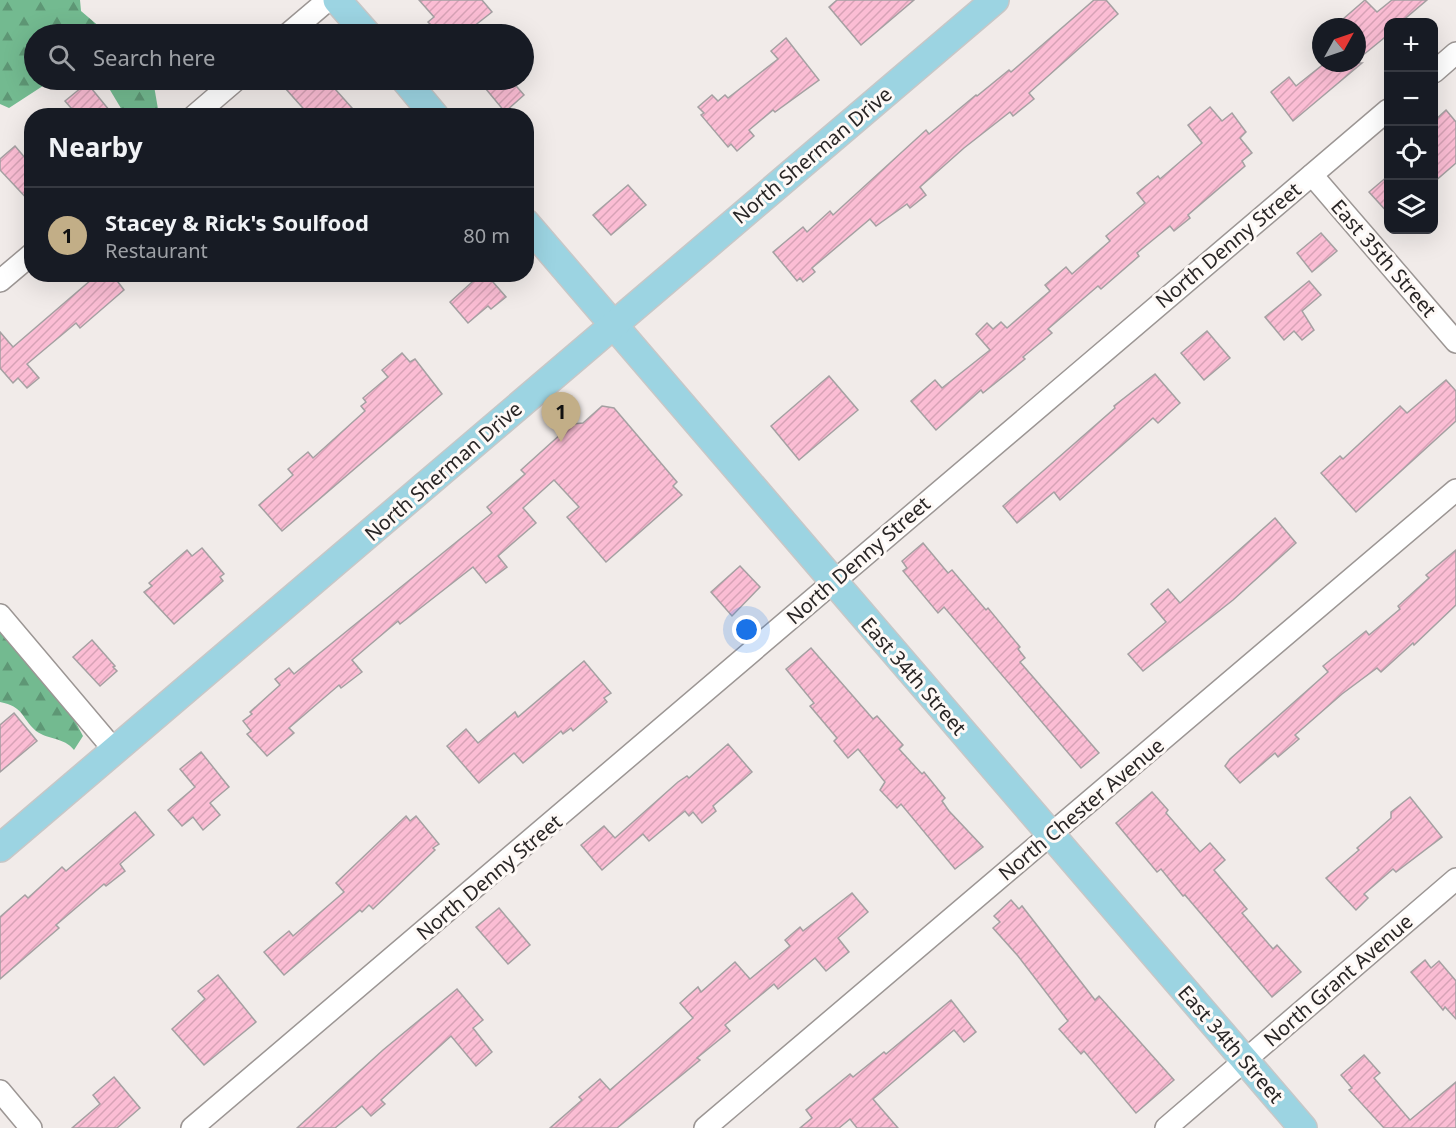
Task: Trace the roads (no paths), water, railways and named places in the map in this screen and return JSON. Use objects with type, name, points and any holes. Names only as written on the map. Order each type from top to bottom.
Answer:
[{"type":"main road","points":[[337,0],[357,24]]},
{"type":"main road","name":"North Sherman Drive","points":[[0,848],[995,0]]},
{"type":"main road","points":[[413,90],[428,108]]},
{"type":"main road","name":"East 34th Street","points":[[534,232],[1303,1128]]},
{"type":"street","points":[[300,24],[328,0]]},
{"type":"street","points":[[1438,69],[1456,53]]},
{"type":"street","points":[[203,108],[224,90]]},
{"type":"street","name":"North Denny Street","points":[[192,1128],[1384,114]]},
{"type":"street","name":"East 35th Street","points":[[1312,175],[1456,342]]},
{"type":"street","points":[[0,281],[24,261]]},
{"type":"street","name":"North Chester Avenue","points":[[705,1128],[1456,490]]},
{"type":"street","points":[[0,615],[115,751]]},
{"type":"street","name":"North Grant Avenue","points":[[1166,1128],[1456,879]]},
{"type":"street","points":[[0,1091],[32,1128]]},
{"type":"place","name":"Stacey & Rick's Soulfood","points":[[561,442]]}]
